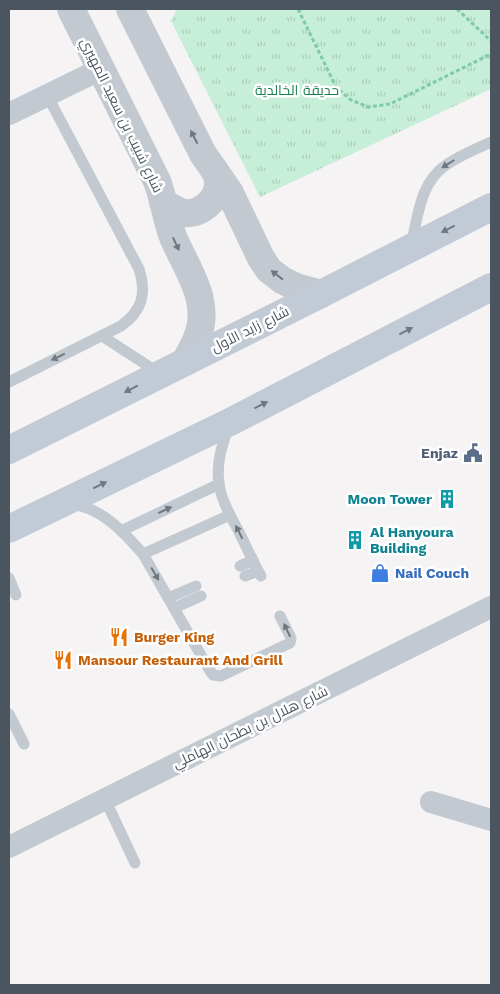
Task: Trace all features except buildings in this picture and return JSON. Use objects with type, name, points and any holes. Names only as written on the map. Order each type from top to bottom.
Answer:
[{"type":"main road","name":"شارع زايد الأول","points":[[9,450],[491,207]]},
{"type":"main road","points":[[9,529],[232,421],[491,287]]},
{"type":"street","name":"شارع شبيب بن سعيد المهيري","points":[[71,9],[157,181],[172,236],[197,286],[202,304],[202,321],[197,338],[185,362]]},
{"type":"street","points":[[136,13],[203,154],[230,193],[261,258],[269,270],[282,280],[296,287],[321,294]]},
{"type":"street","points":[[9,114],[101,69]]},
{"type":"street","points":[[163,202],[174,209],[186,213],[198,211],[209,205],[215,195],[218,182],[215,171]]},
{"type":"street","name":"شارع هلال بن بطحان الهاملي","points":[[9,847],[491,607]]},
{"type":"street","points":[[431,802],[491,820]]},
{"type":"lane","points":[[9,382],[121,326],[137,311],[142,300],[142,279],[134,261],[47,95]]},
{"type":"lane","points":[[411,248],[421,201],[429,182],[446,164],[491,142]]},
{"type":"lane","points":[[102,336],[160,374]]},
{"type":"lane","points":[[232,421],[220,453],[219,484],[230,515],[257,569],[243,571]]},
{"type":"lane","points":[[121,531],[219,484]]},
{"type":"lane","points":[[66,501],[92,510],[111,522],[143,554],[213,675],[221,676],[290,643],[290,636],[280,616]]},
{"type":"lane","points":[[143,554],[230,515]]},
{"type":"lane","points":[[9,578],[16,595]]},
{"type":"lane","points":[[171,603],[198,591]]},
{"type":"lane","points":[[9,714],[24,744]]},
{"type":"lane","points":[[105,799],[135,863]]},
{"type":"path","points":[[298,9],[336,87],[351,100],[368,107],[390,104],[491,54]]},
{"type":"path","points":[[457,9],[491,41]]},
{"type":"green space","name":"حديقة الخالدية","points":[[177,9],[491,9],[491,89],[260,197],[171,21]]},
{"type":"place","name":"Enjaz","points":[[473,453]]},
{"type":"place","name":"Moon Tower","points":[[447,499]]},
{"type":"place","name":"Al Hanyoura Building","points":[[355,540]]},
{"type":"place","name":"Nail Couch","points":[[380,573]]},
{"type":"place","name":"Burger King","points":[[119,637]]},
{"type":"place","name":"Mansour Restaurant And Grill","points":[[63,660]]}]
